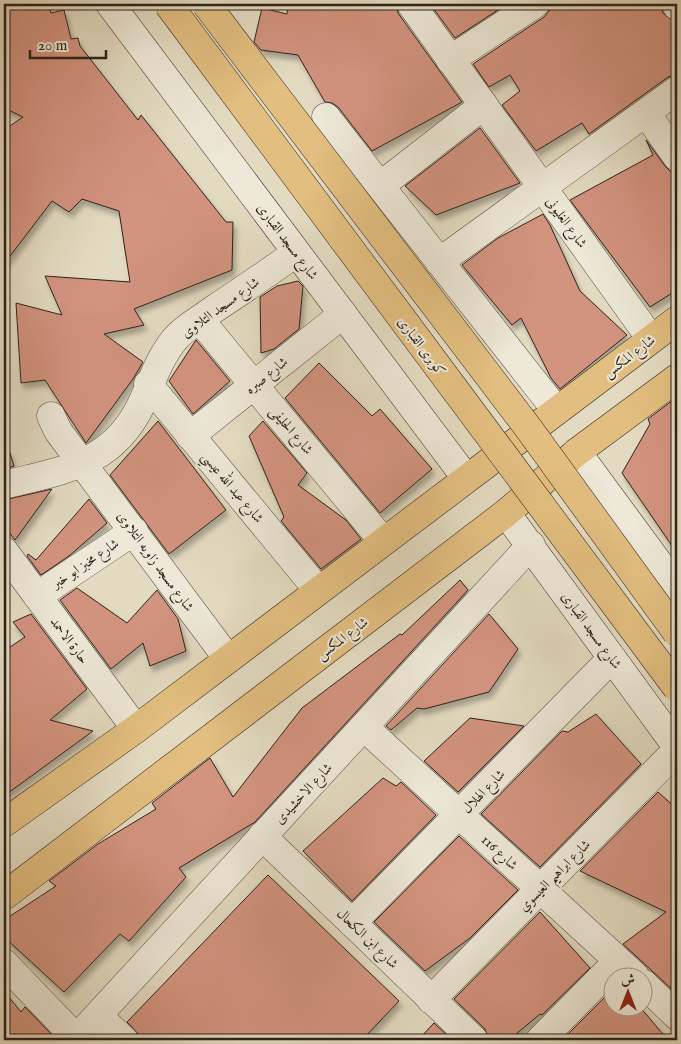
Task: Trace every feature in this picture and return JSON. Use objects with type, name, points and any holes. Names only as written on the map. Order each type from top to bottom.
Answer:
[{"type":"main road","name":"كوبرى القبارى","points":[[168,4],[677,688]]},
{"type":"main road","points":[[206,4],[523,422],[677,633]]},
{"type":"main road","name":"شارع المكس","points":[[4,823],[136,729],[677,320]]},
{"type":"main road","name":"شارع المكس","points":[[4,896],[506,513],[577,452],[677,378]]},
{"type":"street","name":"شارع مسجد القبارى","points":[[110,4],[466,478]]},
{"type":"street","name":"شارع الغليونى","points":[[411,4],[651,339]]},
{"type":"street","points":[[450,60],[535,4]]},
{"type":"street","points":[[440,262],[677,90]]},
{"type":"street","points":[[380,186],[484,105]]},
{"type":"street","points":[[646,112],[677,156]]},
{"type":"street","points":[[326,117],[556,410]]},
{"type":"street","name":"شارع مسجد التلاوى","points":[[4,485],[84,463],[108,448],[129,426],[142,402],[148,384],[175,339],[296,253]]},
{"type":"street","name":"شارع صبره","points":[[190,436],[343,314]]},
{"type":"street","name":"شارع الحليفى","points":[[200,320],[383,541]]},
{"type":"street","name":"شارع عبد الله عيسي","points":[[148,384],[318,590]]},
{"type":"street","name":"شارع مسجد زاويه التلاوى","points":[[51,416],[58,431],[84,463],[228,658]]},
{"type":"street","points":[[577,452],[677,588]]},
{"type":"street","name":"شارع مسجد القبارى","points":[[506,513],[677,748]]},
{"type":"street","name":"شارع مخبز ابو خبر","points":[[37,596],[134,531]]},
{"type":"street","name":"شارع الاخشيدى","points":[[76,1039],[530,545]]},
{"type":"street","name":"حارة الاحمد","points":[[7,561],[37,596],[136,729]]},
{"type":"street","name":"شارع الهلال","points":[[352,923],[612,658]]},
{"type":"street","name":"شارع 116","points":[[364,727],[624,966]]},
{"type":"street","name":"شارع ابراهيم العيسوي","points":[[432,1000],[677,748]]},
{"type":"street","name":"شارع ابن الكحال","points":[[262,836],[474,1040]]},
{"type":"street","points":[[4,963],[76,1039]]},
{"type":"street","points":[[540,1040],[604,988]]},
{"type":"street","points":[[654,994],[677,1016]]},
{"type":"street","points":[[98,1016],[124,1040]]},
{"type":"building","points":[[4,4],[48,4],[51,13],[64,10],[71,39],[78,38],[80,46],[138,120],[141,115],[226,222],[233,222],[232,270],[134,309],[144,325],[104,334],[143,362],[133,379],[86,443],[45,380],[21,383],[16,303],[62,315],[45,276],[130,282],[119,211],[82,199],[69,212],[52,201],[4,264],[4,130],[23,117],[4,108]]},
{"type":"building","points":[[288,4],[396,4],[398,13],[462,102],[372,151],[338,107],[332,103],[325,102],[298,55],[261,50],[254,42],[262,8],[287,14]]},
{"type":"building","points":[[430,4],[507,4],[455,38]]},
{"type":"building","points":[[551,4],[660,4],[663,13],[673,21],[677,35],[677,75],[668,77],[589,134],[582,123],[536,151],[502,105],[520,91],[510,75],[489,87],[473,64],[544,17],[549,11]]},
{"type":"building","points":[[480,128],[520,183],[436,215],[405,186]]},
{"type":"building","points":[[646,140],[665,166],[670,171],[677,172],[677,290],[650,307],[570,200],[653,155]]},
{"type":"building","points":[[543,214],[550,225],[580,291],[627,335],[560,389],[551,378],[521,318],[512,325],[462,265],[498,238]]},
{"type":"building","points":[[298,281],[303,286],[299,329],[274,349],[261,353],[260,297],[277,286]]},
{"type":"building","points":[[196,340],[230,381],[193,414],[169,381]]},
{"type":"building","points":[[319,363],[372,416],[380,409],[432,469],[380,513],[285,398]]},
{"type":"building","points":[[677,397],[677,553],[622,473],[650,424],[648,419]]},
{"type":"building","points":[[158,421],[226,510],[169,554],[110,475]]},
{"type":"building","points":[[263,421],[307,473],[298,485],[346,520],[361,539],[321,569],[281,521],[284,517],[249,436]]},
{"type":"building","points":[[4,450],[9,450],[14,466],[4,469]]},
{"type":"building","points":[[52,489],[15,540],[4,526],[4,500]]},
{"type":"building","points":[[89,499],[107,523],[69,556],[41,575],[27,556],[28,554],[36,560]]},
{"type":"building","points":[[460,580],[468,590],[255,822],[179,868],[186,877],[129,941],[120,934],[64,992],[4,937],[4,920],[56,886],[49,881],[98,844],[156,809],[152,803],[210,758],[233,797],[302,708],[400,634],[402,635]]},
{"type":"building","points":[[77,588],[127,623],[157,590],[178,619],[186,651],[150,666],[143,643],[111,669],[60,600]]},
{"type":"building","points":[[31,614],[87,689],[50,720],[93,731],[4,796],[4,651],[25,637],[13,622]]},
{"type":"building","points":[[489,614],[518,649],[489,692],[424,709],[417,708],[391,730],[386,726]]},
{"type":"building","points":[[596,714],[641,764],[540,867],[481,814],[562,731],[568,732]]},
{"type":"building","points":[[470,718],[524,726],[458,792],[424,761]]},
{"type":"building","points":[[383,778],[396,786],[401,782],[436,815],[352,901],[303,851]]},
{"type":"building","points":[[658,792],[677,809],[677,994],[654,973],[654,966],[647,966],[623,944],[666,912],[580,871]]},
{"type":"building","points":[[459,836],[518,890],[470,938],[425,971],[374,922]]},
{"type":"building","points":[[268,875],[399,1001],[362,1040],[144,1040],[127,1022]]},
{"type":"building","points":[[540,912],[590,968],[542,1015],[540,1014],[509,1040],[489,1040],[485,1029],[454,999]]},
{"type":"building","points":[[4,991],[21,1012],[25,1007],[57,1040],[4,1040]]},
{"type":"building","points":[[604,998],[604,1016],[648,1016],[668,1040],[576,1040],[568,1034]]},
{"type":"building","points":[[434,1023],[452,1040],[418,1040]]}]
